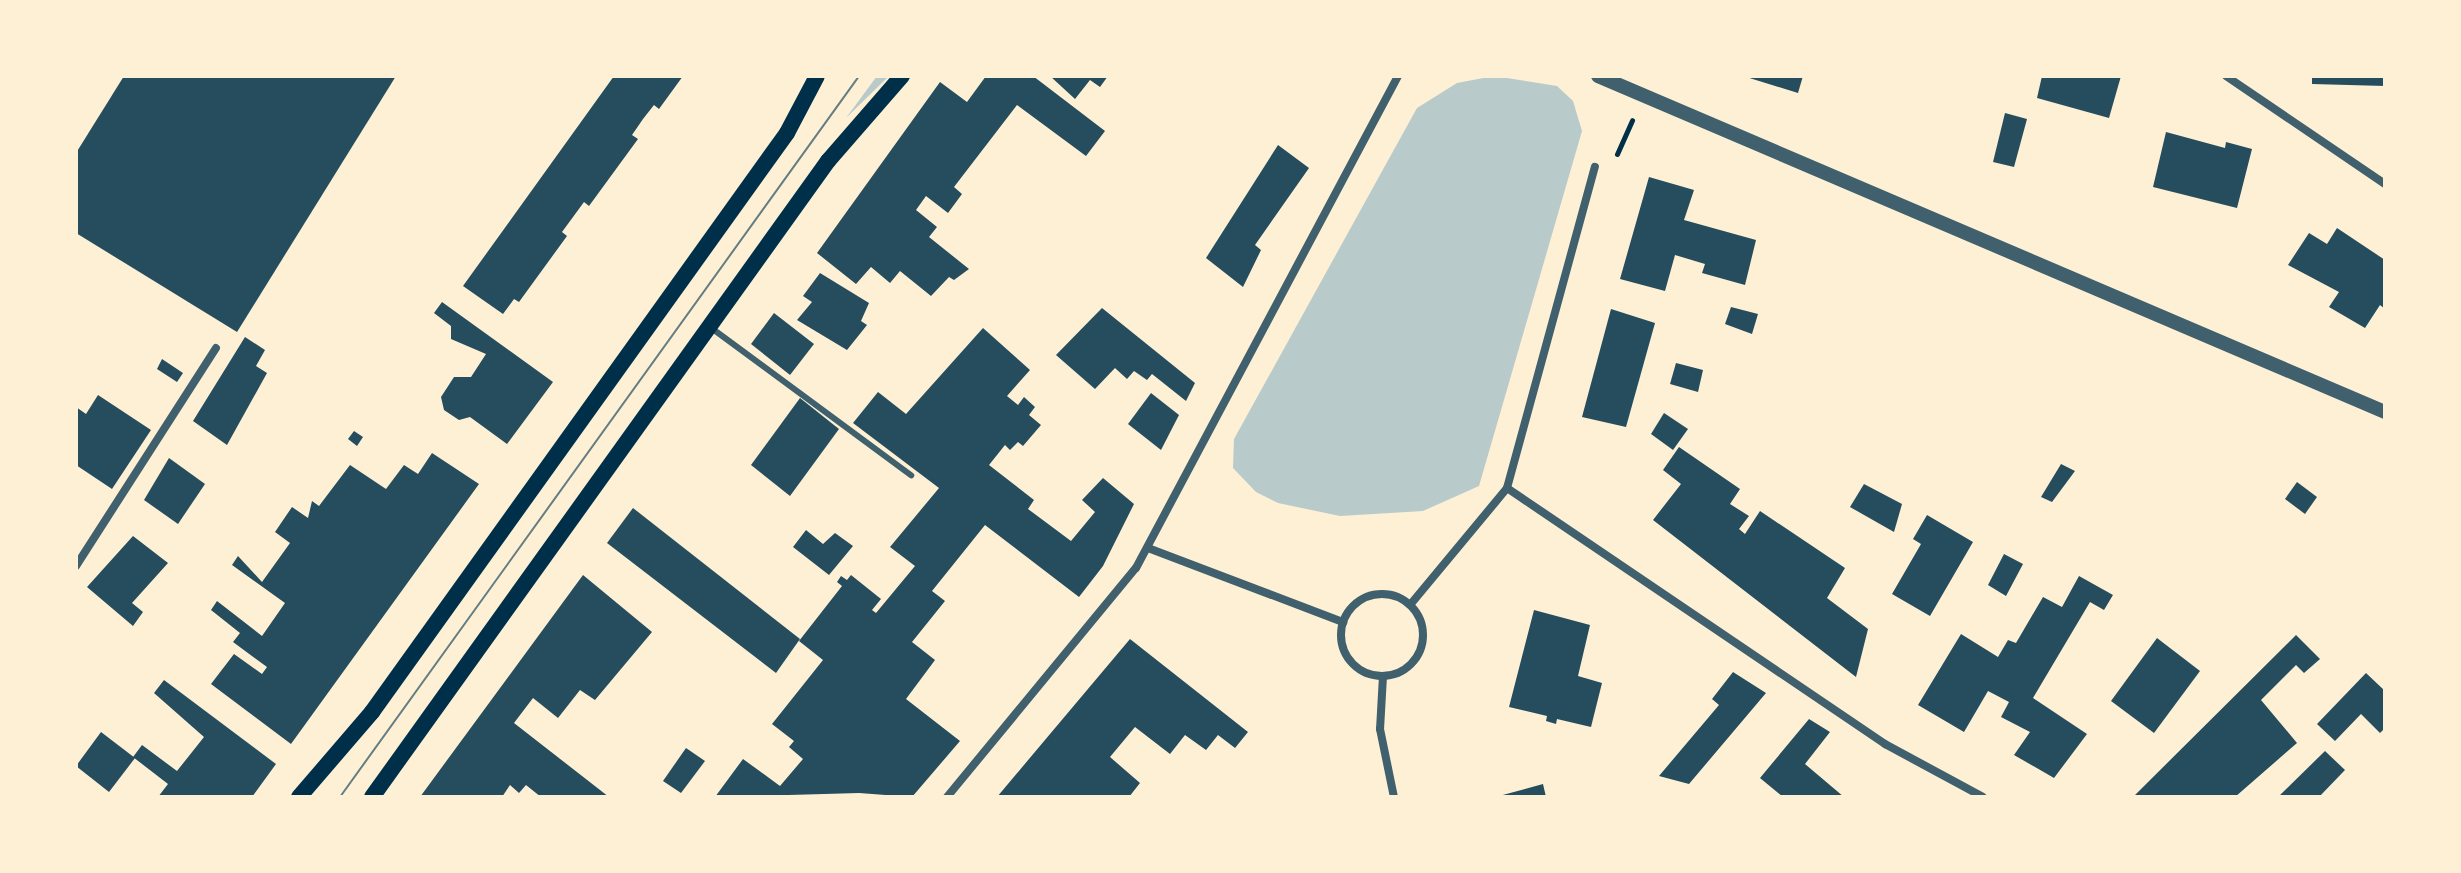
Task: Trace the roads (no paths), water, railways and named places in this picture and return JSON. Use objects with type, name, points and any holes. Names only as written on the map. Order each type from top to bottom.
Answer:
[{"type":"main road","points":[[299,797],[400,673],[787,133],[817,76]]},
{"type":"main road","points":[[372,797],[828,161],[902,76]]},
{"type":"street","points":[[947,797],[1126,582],[1148,548],[1398,76]]},
{"type":"street","points":[[1598,76],[2385,412]]},
{"type":"street","points":[[2226,76],[2385,184]]},
{"type":"street","points":[[1410,605],[1507,488],[1595,167]]},
{"type":"street","points":[[76,566],[216,348]]},
{"type":"street","points":[[1507,488],[1885,744],[1983,797]]},
{"type":"street","points":[[1148,548],[1343,622]]},
{"type":"street","points":[[1372,595],[1399,597],[1410,605],[1423,629],[1418,656],[1409,666],[1383,676],[1358,669],[1349,659],[1341,635],[1343,622],[1359,600],[1372,595]]},
{"type":"street","points":[[1383,676],[1380,729],[1394,797]]},
{"type":"lane","points":[[710,327],[911,475]]},
{"type":"tram line","points":[[340,797],[859,76]]}]
